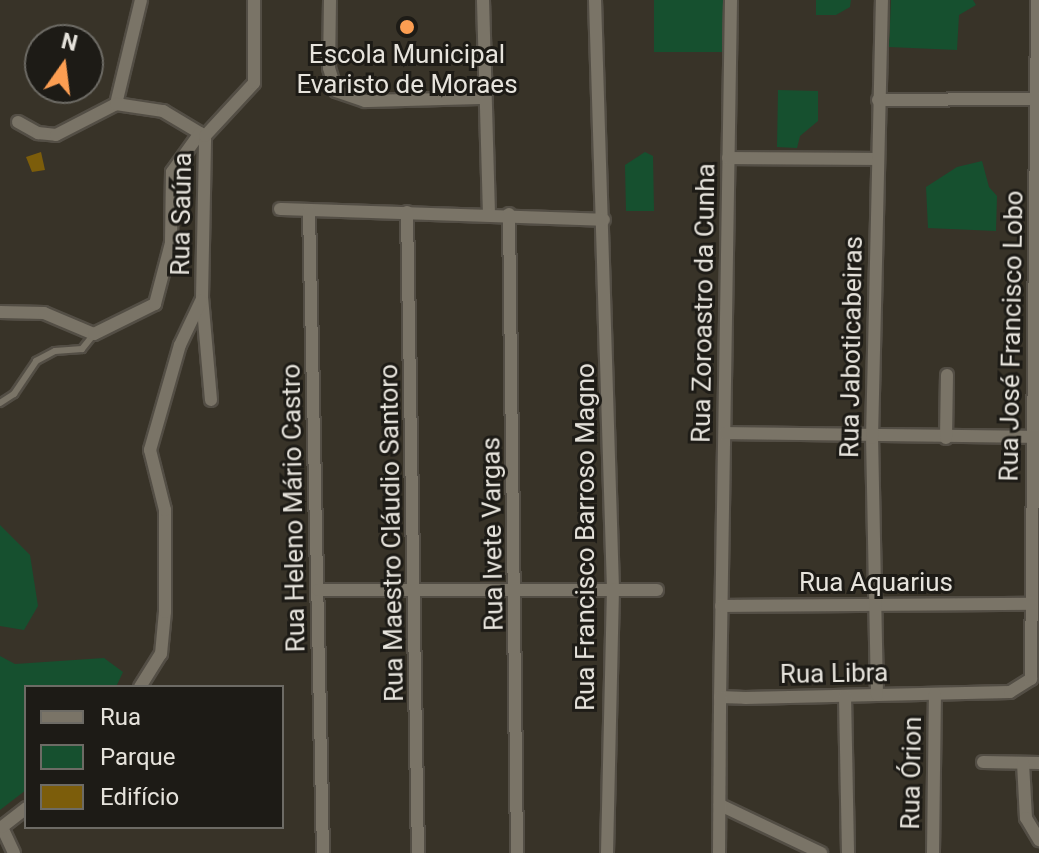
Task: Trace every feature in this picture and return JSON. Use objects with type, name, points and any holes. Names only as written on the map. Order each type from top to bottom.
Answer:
[{"type":"street","points":[[116,104],[141,0]]},
{"type":"street","name":"Rua Saúna","points":[[211,400],[202,298],[203,135],[254,83],[254,0]]},
{"type":"street","points":[[330,0],[329,68],[336,91],[379,102],[483,98]]},
{"type":"street","points":[[483,0],[483,98],[489,214]]},
{"type":"street","name":"Rua Francisco Barroso Magno","points":[[595,0],[613,589],[607,853]]},
{"type":"street","name":"Rua Zoroastro da Cunha","points":[[721,606],[731,0]]},
{"type":"street","name":"Rua Jaboticabeiras","points":[[877,695],[872,438],[882,0]]},
{"type":"street","name":"Rua José Francisco Lobo","points":[[1032,674],[1037,0]]},
{"type":"street","points":[[878,100],[1038,99]]},
{"type":"street","points":[[0,312],[44,313],[94,334],[147,309],[160,296],[172,235],[172,172],[203,135],[163,111],[116,104],[56,135],[38,133],[18,122]]},
{"type":"street","points":[[728,158],[877,159]]},
{"type":"street","points":[[280,209],[509,214],[604,220]]},
{"type":"street","name":"Rua Heleno Mário Castro","points":[[309,211],[323,853]]},
{"type":"street","name":"Rua Maestro Cláudio Santoro","points":[[407,212],[416,588],[418,853]]},
{"type":"street","name":"Rua Ivete Vargas","points":[[509,214],[517,853]]},
{"type":"street","points":[[141,685],[161,654],[165,622],[165,510],[150,450],[180,345],[202,298]]},
{"type":"street","points":[[946,438],[947,375]]},
{"type":"street","points":[[725,433],[872,438],[1035,437]]},
{"type":"street","points":[[318,590],[516,587],[657,590]]},
{"type":"street","name":"Rua Aquarius","points":[[721,606],[1031,604]]},
{"type":"street","points":[[719,853],[721,606]]},
{"type":"street","name":"Rua Libra","points":[[720,697],[1010,692],[1027,685],[1032,674]]},
{"type":"street","name":"Rua Órion","points":[[933,853],[935,694]]},
{"type":"street","points":[[845,696],[848,853]]},
{"type":"street","points":[[983,762],[1039,763]]},
{"type":"street","points":[[1023,763],[1026,818],[1039,840]]},
{"type":"street","points":[[720,805],[821,853]]},
{"type":"street","points":[[14,853],[1,828],[24,810]]},
{"type":"lane","points":[[0,403],[14,394],[36,361],[55,351],[82,349],[94,334]]},
{"type":"green space","points":[[654,0],[725,0],[725,52],[654,52]]},
{"type":"green space","points":[[816,0],[851,0],[850,7],[836,15],[816,15]]},
{"type":"green space","points":[[891,0],[973,0],[976,5],[959,15],[957,50],[889,47]]},
{"type":"green space","points":[[778,90],[818,91],[818,121],[800,136],[797,148],[777,147]]},
{"type":"green space","points":[[645,152],[653,156],[654,211],[626,211],[625,165]]},
{"type":"green space","points":[[982,161],[989,187],[997,196],[996,231],[928,228],[926,187],[957,167]]},
{"type":"green space","points":[[0,525],[30,555],[38,606],[24,630],[0,626]]},
{"type":"green space","points":[[0,656],[15,664],[104,658],[123,672],[117,685],[24,685],[24,792],[0,810]]},
{"type":"building","points":[[41,152],[45,170],[32,172],[26,157]]},
{"type":"place","name":"Escola Municipal Evaristo de Moraes","points":[[407,27]]}]
